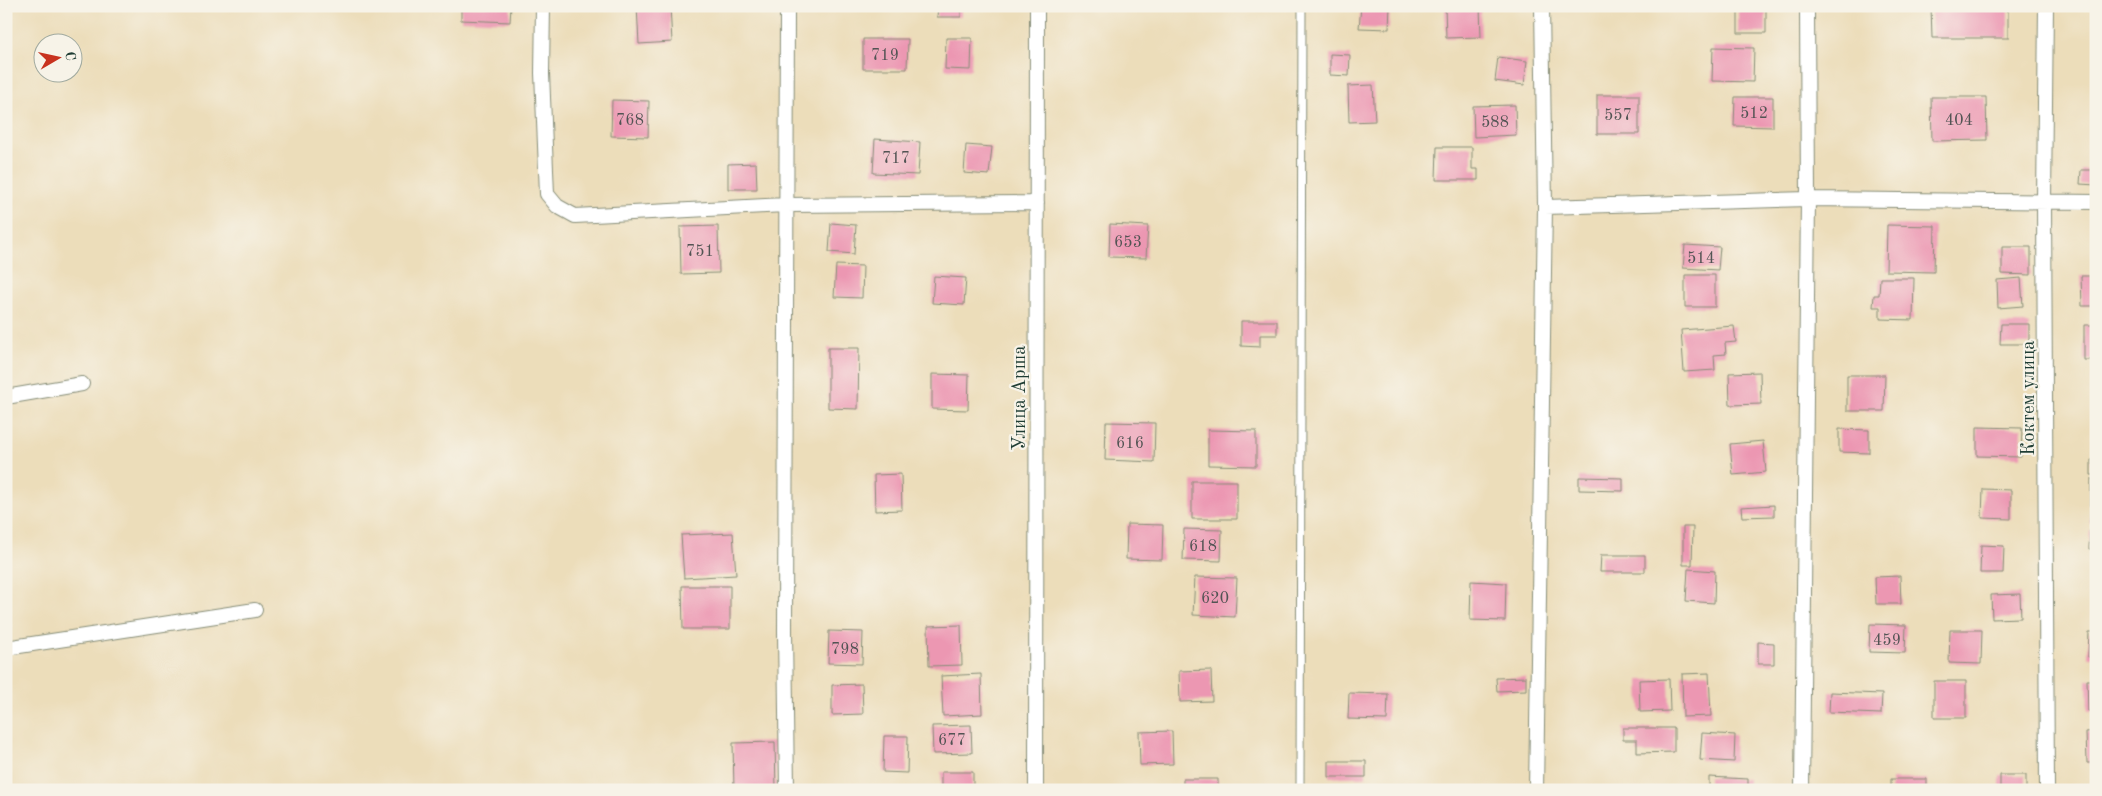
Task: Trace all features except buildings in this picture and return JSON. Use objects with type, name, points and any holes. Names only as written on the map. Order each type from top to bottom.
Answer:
[{"type":"street","points":[[543,6],[542,73],[547,194],[557,206],[575,216],[786,205],[1037,204]]},
{"type":"street","points":[[787,6],[785,631],[787,790]]},
{"type":"street","name":"Улица Арша","points":[[1036,790],[1038,6]]},
{"type":"street","points":[[1536,790],[1545,207],[1542,6]]},
{"type":"street","points":[[1802,790],[1808,6]]},
{"type":"street","name":"Коктем улица","points":[[2046,6],[2044,201],[2047,790]]},
{"type":"street","points":[[1545,207],[1808,199],[2096,202]]},
{"type":"street","points":[[6,397],[82,384]]},
{"type":"street","points":[[6,648],[255,610]]},
{"type":"lane","points":[[1300,790],[1302,6]]}]
